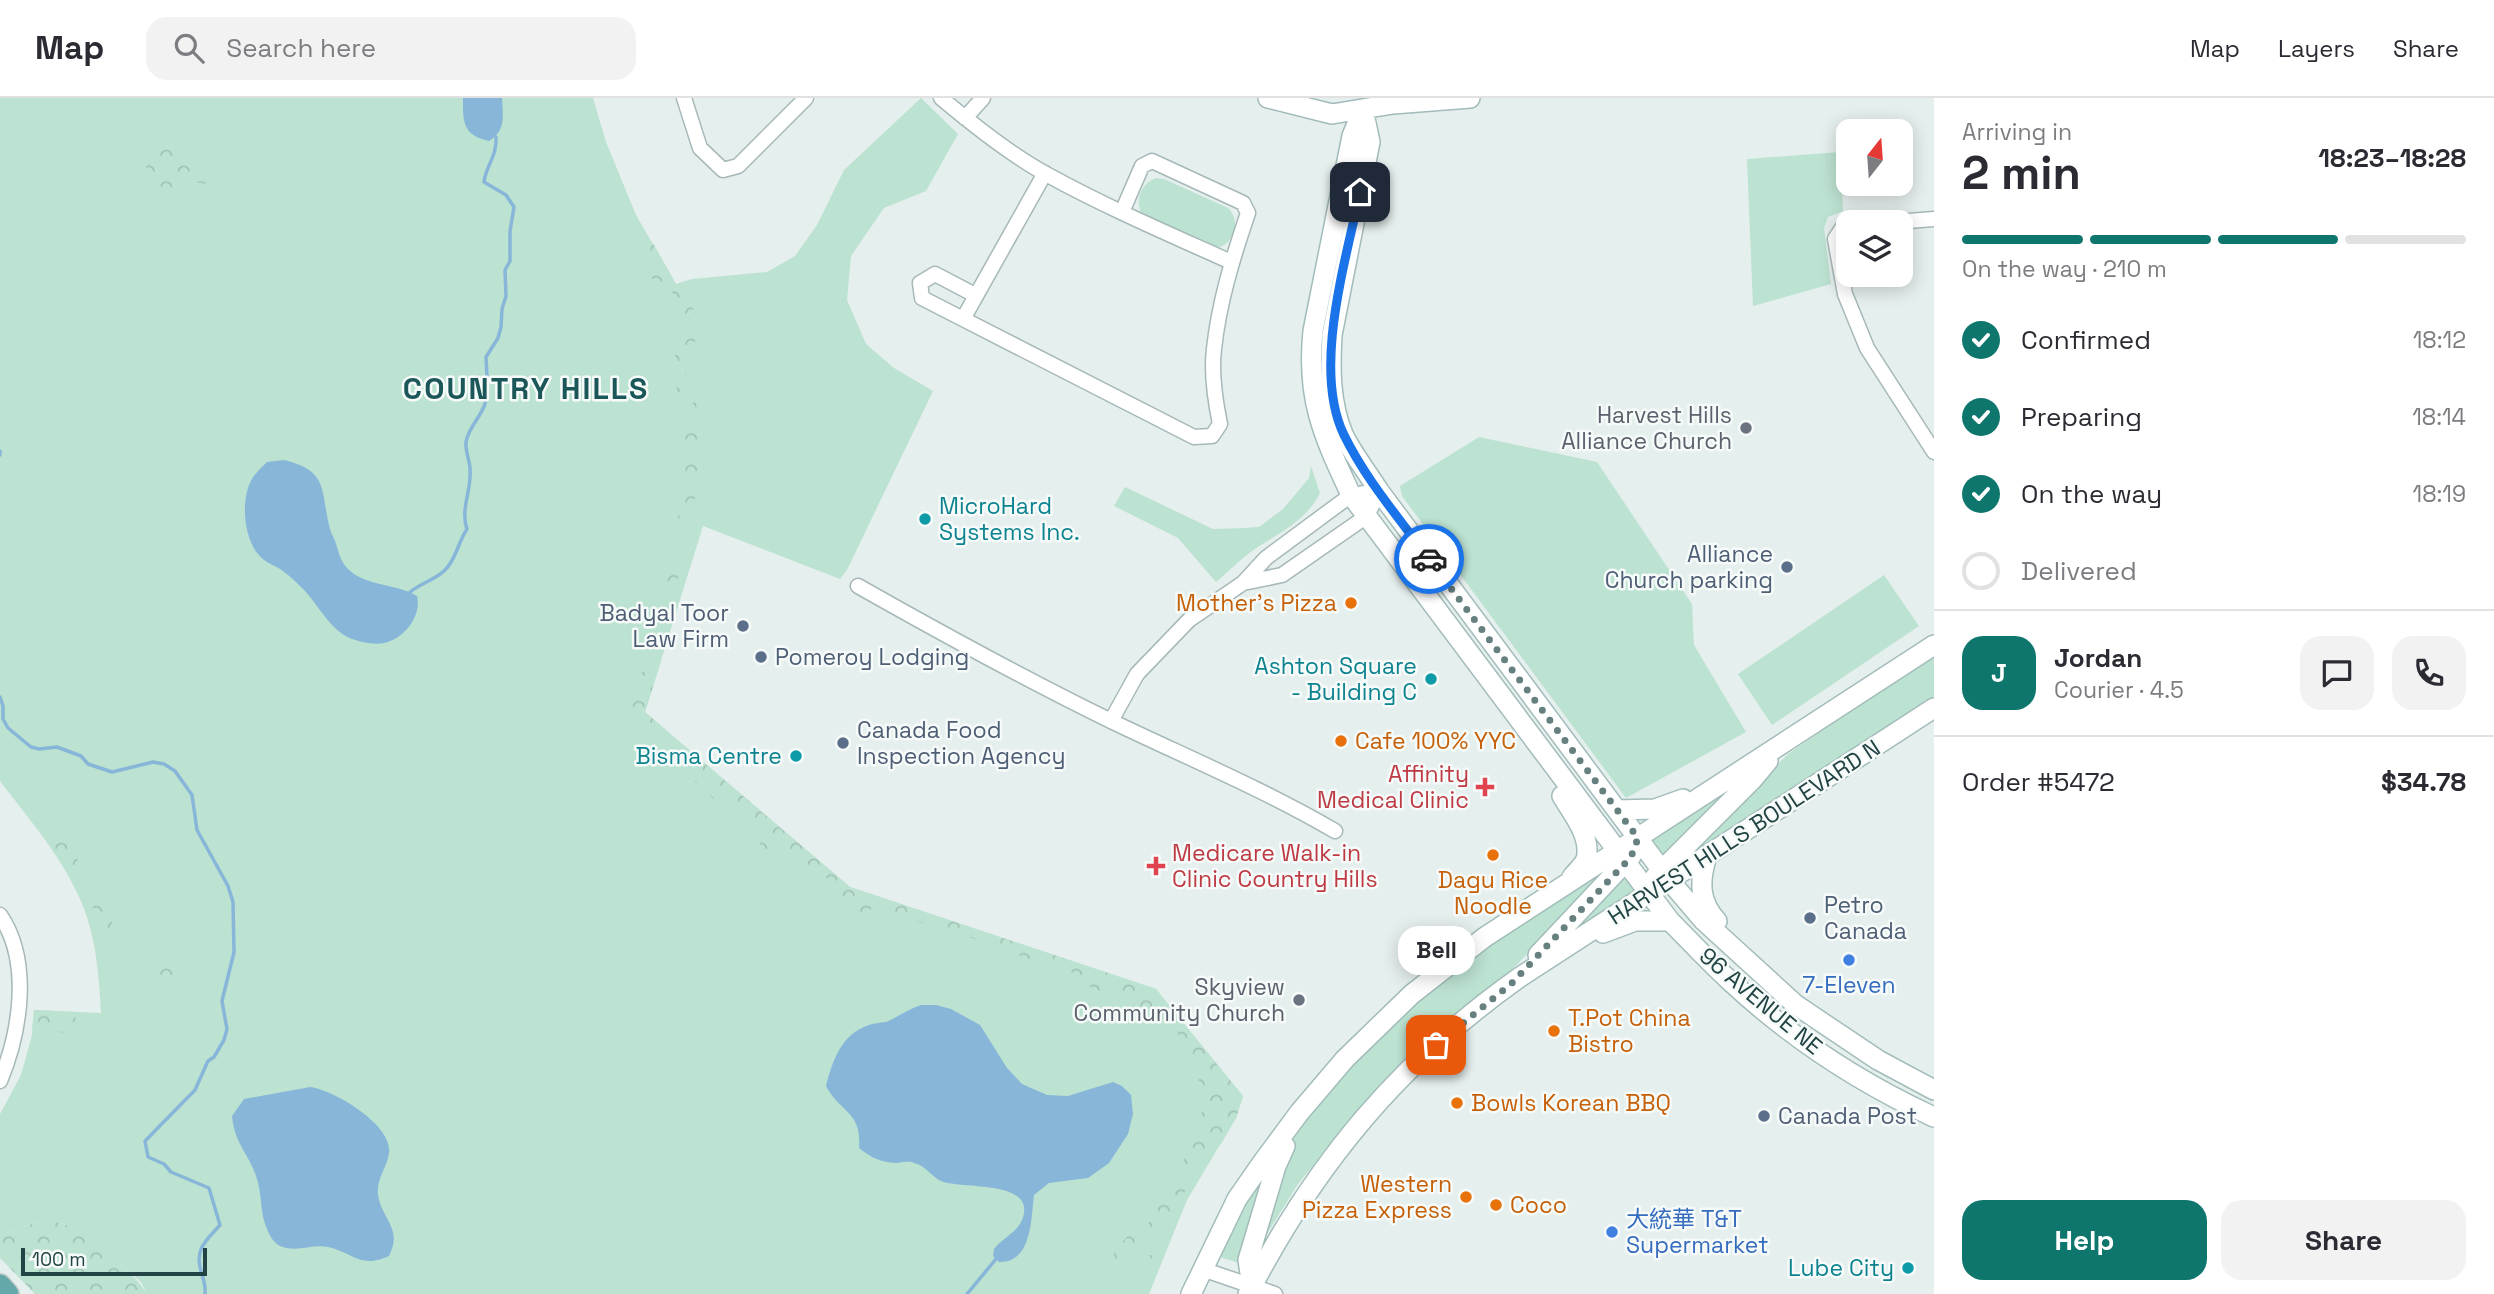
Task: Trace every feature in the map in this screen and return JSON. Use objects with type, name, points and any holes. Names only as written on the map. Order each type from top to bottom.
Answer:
[{"type":"main road","points":[[1268,98],[1332,114],[1470,98]]},
{"type":"main road","points":[[1344,98],[1363,109]]},
{"type":"main road","points":[[1363,109],[1352,136],[1313,331],[1310,356],[1311,389],[1321,424],[1352,495],[1541,751],[1545,768],[1581,829],[1586,849],[1586,860],[1568,883]]},
{"type":"main road","name":"96 AVENUE NE","points":[[1363,109],[1370,142],[1334,321],[1330,358],[1332,390],[1343,434],[1379,491],[1665,875],[1704,920],[1796,1005],[1837,1035],[1934,1090]]},
{"type":"main road","points":[[1191,1294],[1237,1199],[1299,1113],[1345,1059],[1412,994],[1485,937],[1568,883],[1635,850],[1638,838],[1934,645]]},
{"type":"main road","name":"HARVEST HILLS BOULEVARD N","points":[[1665,875],[1707,856],[1934,708]]},
{"type":"main road","points":[[1648,894],[1653,881],[1665,875],[1780,746]]},
{"type":"main road","name":"96 AVENUE NE","points":[[1541,751],[1670,921],[1731,982],[1778,1022],[1829,1058],[1934,1119]]},
{"type":"main road","points":[[1617,810],[1656,809],[1723,783]]},
{"type":"main road","points":[[1511,984],[1622,856]]},
{"type":"main road","points":[[1707,856],[1701,882],[1710,914],[1745,952],[1755,969]]},
{"type":"main road","name":"HARVEST HILLS BOULEVARD N","points":[[1250,1290],[1293,1211],[1349,1134],[1421,1059],[1468,1017],[1511,984],[1648,894]]},
{"type":"main road","points":[[1556,954],[1635,921],[1670,921]]},
{"type":"main road","points":[[1250,1290],[1248,1259],[1255,1233],[1276,1166],[1299,1113]]},
{"type":"main road","points":[[0,1285],[8,1294]]},
{"type":"street","points":[[684,98],[700,148],[723,170],[738,166],[806,98]]},
{"type":"street","points":[[953,106],[983,98]]},
{"type":"street","points":[[953,106],[1045,173],[1231,262]]},
{"type":"street","points":[[975,295],[935,274],[920,284],[922,298],[1194,437],[1212,436],[1220,424],[1216,403],[1214,350],[1231,262],[1248,213],[1243,203],[1232,197],[1152,162],[1142,166],[1122,212]]},
{"type":"street","points":[[963,319],[1045,173]]},
{"type":"street","points":[[1913,221],[1934,219]]},
{"type":"street","points":[[1844,287],[1867,348],[1934,452]]},
{"type":"street","points":[[1111,720],[1137,674],[1189,620],[1243,583],[1266,558],[1352,495],[1379,491]]},
{"type":"street","points":[[1243,583],[1282,575],[1367,516],[1379,491]]},
{"type":"street","points":[[858,586],[929,627],[1111,720],[1285,803],[1335,831]]},
{"type":"street","points":[[0,915],[6,924],[17,961],[19,994],[16,1033],[0,1081]]},
{"type":"street","points":[[1202,1269],[1250,1290],[1275,1294]]},
{"type":"green space","points":[[0,98],[593,98],[606,142],[636,215],[676,284],[692,279],[767,272],[795,256],[817,225],[844,170],[921,98],[958,134],[926,191],[884,208],[851,256],[847,300],[866,344],[894,368],[933,391],[847,570],[840,579],[703,526],[645,712],[850,887],[1156,989],[1243,1096],[1236,1118],[1187,1200],[1149,1294],[147,1294],[141,1282],[101,1248],[65,1224],[41,1221],[0,1235],[0,1114],[21,1075],[32,1035],[34,1010],[101,1013],[93,939],[79,897],[53,851],[0,781]]},
{"type":"green space","points":[[158,143],[177,143],[186,148],[202,170],[206,184],[182,180],[177,191],[159,186],[146,168]]},
{"type":"green space","points":[[1836,152],[1836,196],[1842,196],[1843,210],[1836,210],[1836,214],[1828,217],[1824,228],[1831,284],[1753,306],[1747,159]]},
{"type":"green space","points":[[1156,178],[1164,179],[1228,208],[1235,219],[1235,226],[1227,242],[1216,248],[1143,216],[1139,205],[1140,194],[1146,184]]},
{"type":"green space","points":[[653,243],[676,284],[701,320],[682,388],[683,394],[678,394],[672,368],[680,338],[681,316],[673,293],[649,276],[644,268]]},
{"type":"green space","points":[[696,401],[700,468],[695,498],[682,531],[677,527],[685,462],[685,409]]},
{"type":"green space","points":[[1479,437],[1597,462],[1692,604],[1694,645],[1746,732],[1626,798],[1402,496],[1400,486]]},
{"type":"green space","points":[[1311,466],[1320,493],[1309,510],[1294,524],[1248,554],[1216,582],[1178,538],[1114,506],[1125,487],[1213,529],[1259,527],[1283,509],[1309,478]]},
{"type":"green space","points":[[677,559],[681,560],[673,590],[668,585],[667,574]]},
{"type":"green space","points":[[1884,575],[1919,626],[1772,725],[1738,674]]},
{"type":"green space","points":[[1934,654],[1934,697],[1698,850],[1695,849],[1788,754]]},
{"type":"green space","points":[[660,664],[645,712],[666,730],[662,738],[656,741],[650,738],[629,705],[640,674]]},
{"type":"green space","points":[[691,752],[850,887],[1156,989],[1160,994],[1152,1009],[1147,1010],[1136,1003],[1131,992],[1108,993],[1093,989],[1065,968],[1038,963],[990,943],[935,928],[876,905],[863,915],[838,903],[833,899],[833,882],[806,864],[763,849],[748,825],[753,814],[732,800],[717,801],[698,785],[685,763]]},
{"type":"green space","points":[[1727,787],[1733,789],[1660,859],[1648,840]]},
{"type":"green space","points":[[52,832],[56,832],[90,873],[87,880],[81,878],[53,846]]},
{"type":"green space","points":[[1622,873],[1634,890],[1572,933],[1572,929]]},
{"type":"green space","points":[[1604,874],[1502,980],[1460,1010],[1417,1047],[1365,1101],[1298,1184],[1265,1237],[1259,1235],[1289,1145],[1300,1122],[1368,1042],[1481,946],[1595,875]]},
{"type":"green space","points":[[99,905],[121,935],[120,941],[95,933],[93,906]]},
{"type":"green space","points":[[163,958],[177,962],[180,982],[175,985],[160,976],[157,965]]},
{"type":"green space","points":[[34,1010],[76,1012],[74,1031],[32,1030]]},
{"type":"green space","points":[[1174,1012],[1243,1096],[1236,1118],[1221,1144],[1204,1150],[1190,1169],[1181,1164],[1198,1132],[1202,1111],[1188,1102],[1206,1064],[1201,1059],[1186,1059],[1176,1055],[1178,1034],[1171,1017]]},
{"type":"green space","points":[[1263,1175],[1239,1263],[1217,1256],[1219,1244]]},
{"type":"green space","points":[[1185,1178],[1190,1180],[1172,1220],[1165,1226],[1159,1226],[1123,1254],[1119,1274],[1115,1276],[1108,1272],[1110,1260],[1122,1243],[1135,1228],[1142,1229],[1156,1216],[1158,1211],[1153,1204],[1166,1184]]},
{"type":"green space","points":[[41,1221],[63,1224],[84,1235],[122,1265],[147,1294],[35,1294],[0,1258],[0,1235]]},
{"type":"green space","points":[[1150,1255],[1163,1258],[1155,1278],[1137,1274],[1140,1260]]},
{"type":"water","points":[[463,98],[502,98],[501,128],[489,141],[469,131],[464,121]]},
{"type":"water","points":[[284,460],[309,470],[316,477],[323,493],[331,531],[347,568],[363,579],[417,596],[414,619],[398,637],[376,644],[345,635],[332,624],[298,584],[263,559],[253,547],[245,520],[247,491],[253,477],[267,462]]},
{"type":"water","points":[[921,1005],[951,1009],[980,1025],[1007,1068],[1022,1084],[1047,1095],[1068,1096],[1113,1082],[1131,1095],[1133,1114],[1128,1134],[1109,1163],[1088,1178],[1049,1183],[1034,1195],[1028,1238],[1024,1248],[1010,1260],[999,1262],[993,1256],[994,1249],[1016,1229],[1022,1219],[1023,1202],[1016,1195],[1004,1190],[941,1181],[918,1164],[887,1162],[868,1155],[859,1148],[859,1136],[854,1120],[826,1086],[835,1058],[851,1035],[859,1029],[886,1022]]},
{"type":"water","points":[[310,1087],[333,1095],[360,1111],[382,1131],[388,1142],[389,1153],[380,1179],[378,1195],[393,1231],[393,1246],[389,1256],[371,1261],[357,1259],[328,1247],[286,1248],[277,1244],[269,1233],[263,1218],[258,1182],[236,1134],[232,1116],[244,1099]]},
{"type":"waterway","points":[[410,592],[449,566],[467,529],[465,514],[470,466],[466,442],[483,409],[486,395],[486,357],[498,338],[501,327],[506,296],[505,270],[510,261],[510,231],[514,207],[506,195],[484,182],[495,150],[496,137]]},
{"type":"waterway","points":[[0,697],[3,719],[8,728],[31,747],[57,747],[81,756],[88,764],[112,772],[153,762],[164,764],[175,771],[192,795],[197,830],[228,886],[233,902],[234,952],[222,1001],[227,1029],[224,1040],[214,1057],[208,1061],[195,1090],[145,1141],[148,1157],[164,1164],[171,1172],[209,1188],[220,1225],[206,1240],[199,1257],[205,1294]]},
{"type":"waterway","points":[[967,1294],[996,1259]]},
{"type":"way so far","points":[[1429,559],[1638,838],[1631,857],[1511,984],[1436,1045]]},
{"type":"place","name":"Harvest Hills Alliance Church","points":[[1746,428]]},
{"type":"place","name":"MicroHard Systems Inc.","points":[[925,519]]},
{"type":"place","name":"Alliance Church parking","points":[[1787,567]]},
{"type":"place","name":"Mother's Pizza","points":[[1351,603]]},
{"type":"place","name":"Badyal Toor Law Firm","points":[[743,626]]},
{"type":"place","name":"Pomeroy Lodging","points":[[761,657]]},
{"type":"place","name":"Ashton Square - Building C","points":[[1431,679]]},
{"type":"place","name":"Cafe 100% YYC","points":[[1341,741]]},
{"type":"place","name":"Canada Food Inspection Agency","points":[[843,743]]},
{"type":"place","name":"Bisma Centre","points":[[796,756]]},
{"type":"place","name":"Affinity Medical Clinic","points":[[1485,787]]},
{"type":"place","name":"Dagu Rice Noodle","points":[[1493,855]]},
{"type":"place","name":"Medicare Walk-in Clinic Country Hills","points":[[1156,866]]},
{"type":"place","name":"Petro Canada","points":[[1810,918]]},
{"type":"place","name":"7-Eleven","points":[[1849,960]]},
{"type":"place","name":"Skyview Community Church","points":[[1299,1000]]},
{"type":"place","name":"T.Pot China Bistro","points":[[1554,1031]]},
{"type":"place","name":"Bell","points":[[1436,1045]]},
{"type":"place","name":"Bowls Korean BBQ","points":[[1457,1103]]},
{"type":"place","name":"Canada Post","points":[[1764,1116]]},
{"type":"place","name":"Western Pizza Express","points":[[1466,1197]]},
{"type":"place","name":"Coco","points":[[1496,1205]]},
{"type":"place","name":"大統華 T&T Supermarket","points":[[1612,1232]]},
{"type":"place","name":"Lube City","points":[[1908,1268]]},
{"type":"district","name":"COUNTRY HILLS","points":[[526,388]]},
{"type":"route","points":[[1360,192],[1332,335],[1332,390],[1343,434],[1379,491],[1429,559]]}]
